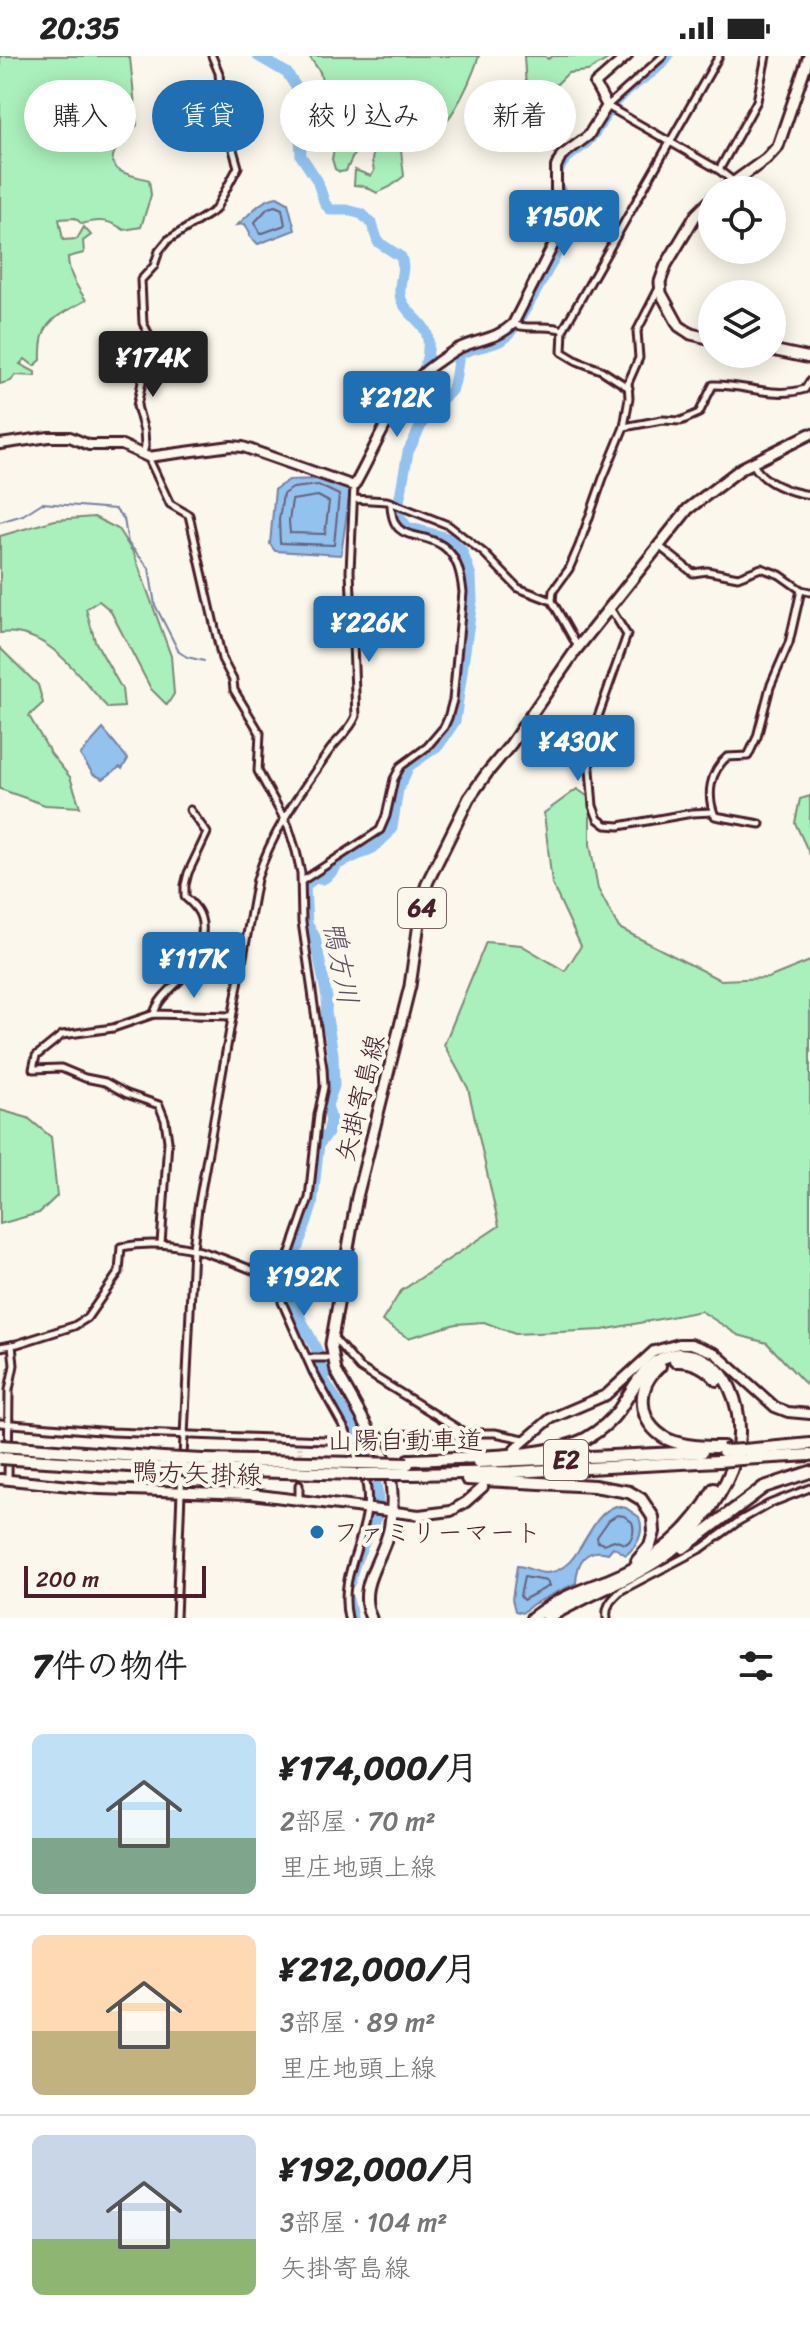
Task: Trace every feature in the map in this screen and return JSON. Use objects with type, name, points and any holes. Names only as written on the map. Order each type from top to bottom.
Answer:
[{"type":"highway","points":[[409,1466],[569,1446],[586,1439],[608,1421],[649,1366],[670,1356],[696,1355],[711,1363],[729,1386],[738,1415],[737,1453],[730,1474],[701,1523],[664,1557]]},
{"type":"highway","points":[[532,1618],[548,1606],[660,1553],[709,1499],[723,1472],[730,1451],[732,1416],[716,1377],[705,1368],[681,1361],[661,1366],[652,1373],[643,1392],[642,1406],[646,1419],[655,1431],[682,1444],[721,1453]]},
{"type":"highway","name":"山陽自動車道","points":[[743,1454],[810,1444]]},
{"type":"highway","name":"山陽自動車道","points":[[0,1446],[162,1463]]},
{"type":"highway","name":"山陽自動車道","points":[[409,1466],[437,1474],[721,1453]]},
{"type":"highway","name":"山陽自動車道","points":[[0,1458],[359,1469],[721,1453],[810,1455]]},
{"type":"highway","points":[[547,1618],[695,1540],[764,1487],[810,1472]]},
{"type":"highway","points":[[437,1474],[467,1479],[594,1486],[629,1492],[649,1507],[654,1532],[650,1546],[623,1573]]},
{"type":"main road","points":[[0,444],[70,437],[89,445],[122,445],[145,455],[243,447],[354,486],[387,425],[418,378],[458,349],[501,335],[514,324],[567,218],[556,190],[556,167],[561,156],[588,136],[610,109],[595,84],[627,56]]},
{"type":"main road","points":[[742,176],[778,146],[809,56]]},
{"type":"main road","points":[[698,213],[673,254],[660,288],[679,326],[698,336]]},
{"type":"main road","points":[[786,353],[810,358]]},
{"type":"main road","name":"矢掛寄島線","points":[[371,1618],[365,1600],[366,1587],[385,1544],[391,1477],[387,1462],[327,1358],[357,1197],[410,986],[423,895],[469,798],[511,744],[578,647],[688,509],[753,463],[810,434]]},
{"type":"main road","points":[[515,1449],[550,1419],[606,1395],[654,1351],[679,1344],[691,1344],[715,1353],[775,1407],[810,1414]]},
{"type":"main road","name":"鴨方矢掛線","points":[[4,1480],[53,1486],[299,1499],[428,1515],[451,1511],[483,1487]]},
{"type":"street","points":[[212,56],[219,73],[222,111],[238,167],[215,210],[168,240],[159,251],[151,271],[141,280],[143,323],[151,339],[137,406],[144,431],[145,455],[170,504],[189,515],[222,659],[233,680],[234,690],[260,733],[258,771],[286,817],[304,881],[302,922],[324,1087],[309,1198],[281,1282],[282,1302],[351,1441],[366,1483],[368,1508],[344,1589],[348,1618]]},
{"type":"street","points":[[663,56],[610,109],[726,176]]},
{"type":"street","points":[[629,388],[601,370],[562,352],[563,330],[719,56]]},
{"type":"street","points":[[719,170],[757,101],[766,56]]},
{"type":"street","points":[[578,647],[552,601],[553,591],[569,569],[579,546],[624,427],[628,383],[639,358],[637,331],[660,288]]},
{"type":"street","points":[[514,324],[523,328],[552,325],[563,330]]},
{"type":"street","points":[[624,427],[662,420],[681,421],[699,413],[713,385],[735,385],[767,394],[789,394],[805,389],[810,381]]},
{"type":"street","points":[[753,463],[759,475],[775,484],[810,495]]},
{"type":"street","points":[[176,1618],[193,1248],[257,879],[286,817],[332,747],[350,729],[356,716],[350,571],[354,486]]},
{"type":"street","points":[[354,499],[393,503],[448,525],[484,553],[518,588],[552,601]]},
{"type":"street","points":[[304,881],[380,830],[394,779],[401,766],[427,747],[444,727],[453,700],[462,602],[461,575],[445,547],[412,537],[398,528],[391,516],[393,503]]},
{"type":"street","points":[[658,546],[693,573],[707,571],[738,577],[761,568],[810,592]]},
{"type":"street","points":[[760,824],[715,816],[709,804],[710,788],[717,766],[727,757],[748,756],[757,737],[770,687],[789,643],[801,590]]},
{"type":"street","points":[[610,608],[627,635],[588,745],[593,806],[598,819],[606,825],[619,826],[713,812]]},
{"type":"street","points":[[154,1014],[157,1004],[196,961],[200,948],[203,924],[198,908],[185,897],[185,885],[207,833],[190,810]]},
{"type":"street","points":[[161,1244],[168,1141],[159,1105],[127,1094],[105,1082],[61,1068],[33,1069],[36,1056],[57,1037],[113,1028],[154,1014],[232,1016]]},
{"type":"street","points":[[0,1347],[74,1326],[87,1318],[119,1272],[121,1247],[148,1242],[193,1248],[281,1282]]},
{"type":"street","points":[[332,1336],[360,1368],[465,1433]]},
{"type":"street","points":[[4,1480],[9,1390],[14,1373],[12,1345]]},
{"type":"street","points":[[309,1358],[327,1358]]},
{"type":"street","points":[[0,1423],[184,1435],[351,1441]]},
{"type":"street","points":[[374,1439],[410,1433],[495,1433],[524,1439]]},
{"type":"street","points":[[300,1439],[300,1447]]},
{"type":"street","points":[[299,1485],[299,1499]]},
{"type":"street","points":[[607,1618],[606,1611],[611,1600],[622,1590],[702,1548],[769,1504],[810,1488]]},
{"type":"green space","points":[[0,56],[127,56],[130,58],[132,80],[24,80],[24,152],[115,152],[113,164],[117,169],[149,180],[151,195],[141,227],[124,230],[104,221],[82,224],[75,218],[59,219],[63,240],[77,239],[84,227],[91,235],[83,241],[84,253],[68,257],[71,274],[86,300],[58,316],[46,328],[41,360],[34,366],[25,359],[20,364],[35,372],[35,376],[15,375],[11,381],[0,384]]},
{"type":"green space","points":[[309,56],[479,56],[470,80],[464,80],[464,92],[448,119],[448,80],[322,80]]},
{"type":"green space","points":[[524,56],[545,56],[548,59],[553,56],[613,56],[588,71],[568,73],[561,80],[526,80]]},
{"type":"green space","points":[[334,152],[355,152],[346,171],[335,169]]},
{"type":"green space","points":[[373,152],[401,152],[404,176],[377,193],[354,185],[355,170],[371,176],[374,171]]},
{"type":"green space","points":[[94,517],[118,529],[134,554],[171,656],[174,694],[167,705],[151,689],[110,610],[99,601],[86,609],[95,641],[122,689],[124,707],[108,708],[74,669],[48,646],[18,633],[0,633],[0,536],[55,520]]},
{"type":"green space","points":[[0,648],[38,685],[43,703],[29,716],[51,754],[70,777],[80,807],[45,805],[0,789]]},
{"type":"green space","points":[[577,789],[590,798],[590,844],[598,889],[619,928],[720,980],[768,978],[810,961],[810,1389],[767,1343],[738,1335],[701,1311],[603,1330],[515,1334],[484,1322],[456,1324],[408,1338],[382,1321],[401,1291],[499,1226],[468,1088],[444,1045],[486,942],[521,945],[565,971],[581,946],[552,884],[544,813]]},
{"type":"green space","points":[[810,796],[810,855],[795,823],[800,799]]},
{"type":"green space","points":[[0,1110],[28,1118],[51,1137],[57,1196],[39,1213],[0,1224]]},
{"type":"water","points":[[277,197],[288,203],[295,230],[258,244],[249,236],[245,224],[237,225],[260,205]]},
{"type":"water","points":[[309,472],[350,491],[341,555],[275,551],[270,544],[275,489],[289,480],[317,479]]},
{"type":"water","points":[[103,729],[128,759],[122,769],[120,767],[103,779],[93,774],[80,755]]},
{"type":"water","points":[[616,1506],[626,1508],[639,1517],[641,1523],[641,1533],[630,1551],[626,1555],[613,1547],[608,1553],[588,1554],[580,1563],[576,1583],[533,1604],[522,1613],[515,1611],[512,1599],[517,1566],[542,1573],[559,1570],[576,1553],[605,1512]]},
{"type":"waterway","points":[[258,56],[287,73],[309,107],[310,116],[300,137],[301,156],[317,180],[325,204],[331,210],[362,214],[372,224],[378,242],[401,257],[401,299],[427,334],[428,350],[422,377],[431,405]]},
{"type":"waterway","points":[[431,405],[447,395],[454,386],[459,355],[505,338],[511,331],[562,244],[573,219],[557,180],[563,163],[591,137],[622,95],[668,56]]},
{"type":"waterway","name":"鴨方川","points":[[350,1582],[357,1558],[375,1520],[378,1500],[376,1481],[363,1445],[324,1380],[320,1359],[293,1297],[292,1264],[312,1206],[319,1144],[328,1133],[331,1120],[327,1105],[334,1086],[327,998],[315,937],[307,924],[305,886],[315,878],[323,879],[338,864],[373,848],[388,834],[392,828],[398,790],[409,766],[439,745],[455,721],[472,601],[471,576],[462,551],[448,538],[407,527],[397,513],[408,452],[431,405]]},
{"type":"waterway","points":[[0,522],[23,515],[42,503],[115,509],[124,519],[128,543],[149,568],[155,605],[179,652],[204,661]]},
{"type":"waterway","points":[[220,666],[226,672]]},
{"type":"waterway","points":[[240,695],[260,728]]},
{"type":"waterway","points":[[261,759],[263,734]]},
{"type":"waterway","points":[[275,797],[286,816]]},
{"type":"waterway","name":"鴨方川","points":[[348,1599],[352,1618]]},
{"type":"tunnel","points":[[300,1447],[300,1464]]},
{"type":"place","name":"ファミリーマート","points":[[317,1532]]}]
